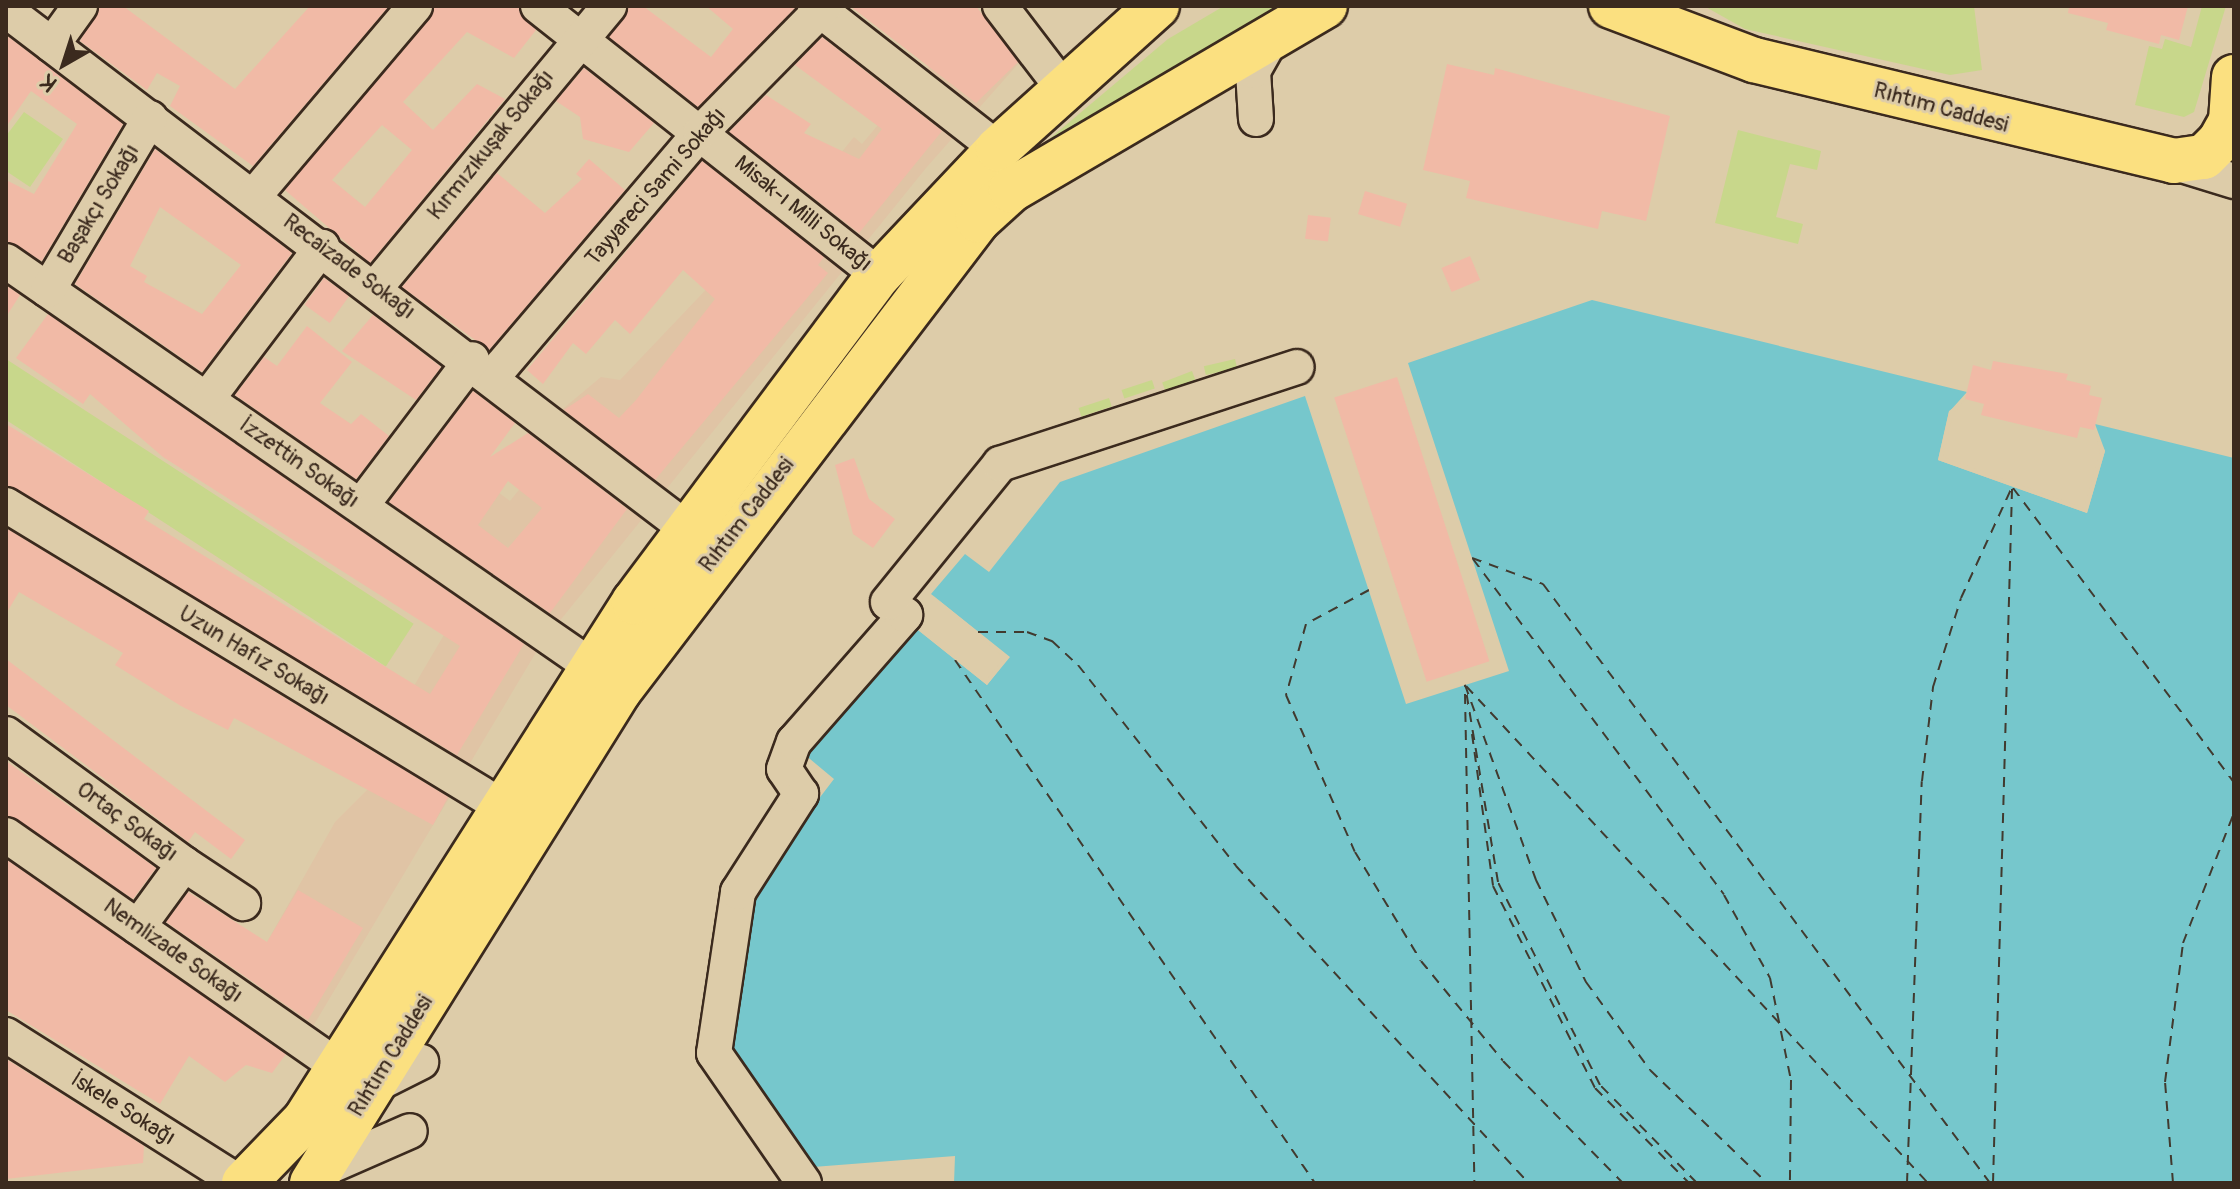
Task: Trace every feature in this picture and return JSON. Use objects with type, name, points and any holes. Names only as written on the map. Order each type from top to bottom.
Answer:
[{"type":"main road","name":"Rıhtım Caddesi","points":[[819,411],[879,275],[998,149],[1062,87],[1157,6]]},
{"type":"main road","name":"Rıhtım Caddesi","points":[[242,1183],[273,1160],[356,1077],[619,691],[819,411],[978,220],[1011,190],[1325,6]]},
{"type":"main road","name":"Rıhtım Caddesi","points":[[1611,6],[1642,14],[1754,60],[2166,160]]},
{"type":"main road","points":[[2166,160],[2204,157],[2232,126],[2234,77]]},
{"type":"main road","name":"Rıhtım Caddesi","points":[[325,1179],[356,1077],[503,807],[591,666],[687,529],[770,482]]},
{"type":"street","points":[[52,45],[80,6]]},
{"type":"street","points":[[254,196],[415,6]]},
{"type":"street","name":"Misak-ı Milli Sokağı","points":[[538,6],[879,275]]},
{"type":"street","name":"Kırmızıkuşak Sokağı","points":[[376,287],[579,38],[609,6]]},
{"type":"street","points":[[1000,6],[1027,30],[1062,87]]},
{"type":"street","points":[[821,7],[998,149]]},
{"type":"street","name":"Tayyareci Sami Sokağı","points":[[361,506],[483,367],[821,7]]},
{"type":"street","name":"Recaizade Sokağı","points":[[6,11],[483,367],[687,529]]},
{"type":"street","points":[[1256,119],[1253,71],[1274,34]]},
{"type":"street","name":"Başakçı Sokağı","points":[[48,290],[150,118]]},
{"type":"street","name":"Rıhtım Caddesi","points":[[2166,160],[2234,181]]},
{"type":"street","points":[[207,399],[322,247]]},
{"type":"street","name":"İzzettin Sokağı","points":[[6,261],[591,666]]},
{"type":"street","points":[[804,1183],[714,1053],[738,892],[801,794],[784,769],[794,742],[905,615],[888,602],[1000,464],[1297,367]]},
{"type":"street","name":"Uzun Hafız Sokağı","points":[[6,505],[503,807]]},
{"type":"street","name":"Ortaç Sokağı","points":[[6,734],[184,864],[138,927]]},
{"type":"street","name":"Nemlizade Sokağı","points":[[6,835],[356,1077]]},
{"type":"street","points":[[184,864],[243,903]]},
{"type":"street","name":"İskele Sokağı","points":[[6,1035],[242,1183]]},
{"type":"street","points":[[356,1077],[421,1062]]},
{"type":"street","points":[[325,1179],[410,1131]]},
{"type":"shaded area","points":[[996,6],[1042,37],[926,168],[541,644],[309,1033],[255,997],[287,955],[267,942],[335,822],[369,788],[391,725],[468,594],[419,559],[478,477],[510,501],[559,440],[546,423],[601,377],[620,380],[777,215],[794,210],[854,137],[862,144],[920,75]]},
{"type":"green space","points":[[1224,6],[1298,6],[1035,151],[1168,39]]},
{"type":"green space","points":[[1704,6],[1974,6],[1982,70],[1950,75],[1745,29]]},
{"type":"green space","points":[[2202,6],[2226,6],[2194,112],[2184,117],[2135,105],[2149,46],[2162,49],[2165,39],[2191,47]]},
{"type":"green space","points":[[24,112],[63,139],[30,187],[6,171],[6,136]]},
{"type":"green space","points":[[1738,130],[1821,151],[1817,170],[1790,164],[1776,217],[1803,224],[1798,244],[1715,223]]},
{"type":"green space","points":[[6,359],[414,624],[386,666],[6,420]]},
{"type":"green space","points":[[1235,359],[1237,368],[1206,375],[1204,366]]},
{"type":"green space","points":[[1192,371],[1195,379],[1165,391],[1162,382]]},
{"type":"green space","points":[[1152,380],[1155,389],[1124,398],[1122,390]]},
{"type":"green space","points":[[1109,398],[1112,407],[1081,416],[1079,408]]},
{"type":"water","points":[[1592,300],[1967,392],[1949,412],[1938,460],[2087,513],[2105,451],[2095,424],[2234,458],[2234,1183],[954,1183],[955,1156],[813,1167],[726,1045],[749,890],[834,779],[804,754],[908,622],[987,685],[1009,657],[931,594],[965,554],[989,572],[1060,482],[1305,396],[1406,704],[1509,671],[1408,363]]},
{"type":"pier","points":[[1966,399],[1953,414],[1943,457],[2084,508],[2100,452],[2094,430],[2105,451],[2087,513],[1938,460],[1949,411]]},
{"type":"pier","points":[[931,594],[1010,657],[987,685],[908,622],[986,680],[1004,658]]},
{"type":"building","points":[[100,6],[123,6],[235,89],[310,6],[389,6],[253,166],[170,106],[180,86],[157,73],[147,90],[80,41]]},
{"type":"building","points":[[434,6],[518,6],[536,30],[514,58],[467,32],[403,102],[433,130],[477,84],[505,99],[370,263],[285,190]],"holes":[[[382,125],[412,150],[365,207],[332,180]]]},
{"type":"building","points":[[628,6],[643,6],[711,57],[733,29],[706,6],[796,7],[698,107],[609,37]]},
{"type":"building","points":[[850,6],[976,6],[1018,62],[976,103]]},
{"type":"building","points":[[2069,6],[2188,6],[2179,40],[2161,35],[2159,44],[2106,30],[2108,23],[2068,13]]},
{"type":"building","points":[[6,35],[123,124],[42,261],[6,241],[6,180],[34,194],[77,124],[31,91],[6,127]]},
{"type":"building","points":[[822,37],[942,131],[859,233],[729,132],[766,95],[811,124],[804,133],[859,159],[882,129],[795,65]]},
{"type":"building","points":[[1447,64],[1494,75],[1495,68],[1670,116],[1646,221],[1602,211],[1598,229],[1466,198],[1470,181],[1423,170]]},
{"type":"building","points":[[584,68],[654,123],[629,152],[583,139],[580,117],[556,101]]},
{"type":"building","points":[[155,149],[292,253],[202,372],[75,284]],"holes":[[[160,207],[241,265],[202,314],[144,282],[147,276],[130,266]]]},
{"type":"building","points":[[589,159],[625,190],[489,350],[402,287],[497,173],[545,213],[582,179],[576,174]]},
{"type":"building","points":[[702,161],[824,257],[818,265],[828,273],[655,480],[564,410],[588,394],[619,418],[636,400],[715,299],[683,270],[630,334],[615,320],[586,354],[573,343],[543,384],[527,370]]},
{"type":"building","points":[[1365,191],[1407,204],[1400,227],[1358,214]]},
{"type":"building","points":[[1308,215],[1331,218],[1328,242],[1305,239]]},
{"type":"building","points":[[1470,256],[1480,280],[1452,292],[1441,268]]},
{"type":"building","points":[[324,278],[349,296],[330,323],[305,305]]},
{"type":"building","points":[[6,285],[20,295],[6,317]]},
{"type":"building","points":[[48,314],[524,644],[457,755],[6,485],[6,424],[149,511],[144,519],[430,694],[460,646],[163,457],[90,394],[83,404],[16,358]]},
{"type":"building","points":[[373,315],[441,367],[416,400],[342,351]]},
{"type":"building","points":[[307,326],[352,362],[320,403],[351,424],[361,414],[389,436],[356,479],[235,395],[264,357],[277,366]]},
{"type":"building","points":[[1993,361],[2068,374],[2066,380],[2091,386],[2089,395],[2102,398],[2094,430],[2080,427],[2077,438],[1981,415],[1984,404],[1965,399],[1973,365],[1991,370]]},
{"type":"building","points":[[1397,377],[1489,661],[1427,682],[1334,397]]},
{"type":"building","points":[[473,391],[515,423],[490,457],[528,433],[627,509],[550,613],[389,502]],"holes":[[[508,481],[542,508],[508,548],[478,525]]]},
{"type":"building","points":[[854,458],[869,499],[895,519],[873,548],[853,534],[835,465]]},
{"type":"building","points":[[6,528],[448,797],[433,825],[234,718],[228,730],[181,706],[115,665],[123,653],[19,592],[6,614]]},
{"type":"building","points":[[6,659],[245,840],[231,859],[195,832],[188,842],[6,705]]},
{"type":"building","points":[[6,761],[156,868],[133,899],[6,815]]},
{"type":"building","points":[[6,859],[286,1054],[272,1073],[246,1065],[225,1082],[189,1056],[160,1104],[6,1010]]},
{"type":"building","points":[[298,890],[363,928],[308,1020],[166,922],[188,892],[267,942]]},
{"type":"building","points":[[6,1059],[144,1146],[143,1163],[6,1179]]},
{"type":"ferry route","points":[[1907,1183],[1922,781],[1933,687],[1961,598],[2012,487]]},
{"type":"ferry route","points":[[1993,1183],[2012,488]]},
{"type":"ferry route","points":[[2013,488],[2234,782]]},
{"type":"ferry route","points":[[1472,558],[1543,584],[1990,1183]]},
{"type":"ferry route","points":[[1473,559],[1724,895],[1770,978],[1791,1080],[1790,1183]]},
{"type":"ferry route","points":[[1369,590],[1306,624],[1286,695],[1355,852],[1421,961],[1503,1061],[1623,1183]]},
{"type":"ferry route","points":[[978,632],[1027,632],[1052,641],[1078,665],[1236,866],[1529,1183]]},
{"type":"ferry route","points":[[955,660],[1315,1183]]},
{"type":"ferry route","points":[[1697,1183],[1600,1085],[1498,882],[1465,685],[1536,880],[1586,982],[1650,1070],[1767,1183]]},
{"type":"ferry route","points":[[1466,686],[1928,1183]]},
{"type":"ferry route","points":[[1465,694],[1474,1183]]},
{"type":"ferry route","points":[[1472,734],[1493,886],[1595,1088],[1689,1183]]},
{"type":"ferry route","points":[[2173,1183],[2165,1082],[2183,943],[2234,813]]},
{"type":"ferry route","points":[[2234,1079],[2234,1129]]}]
